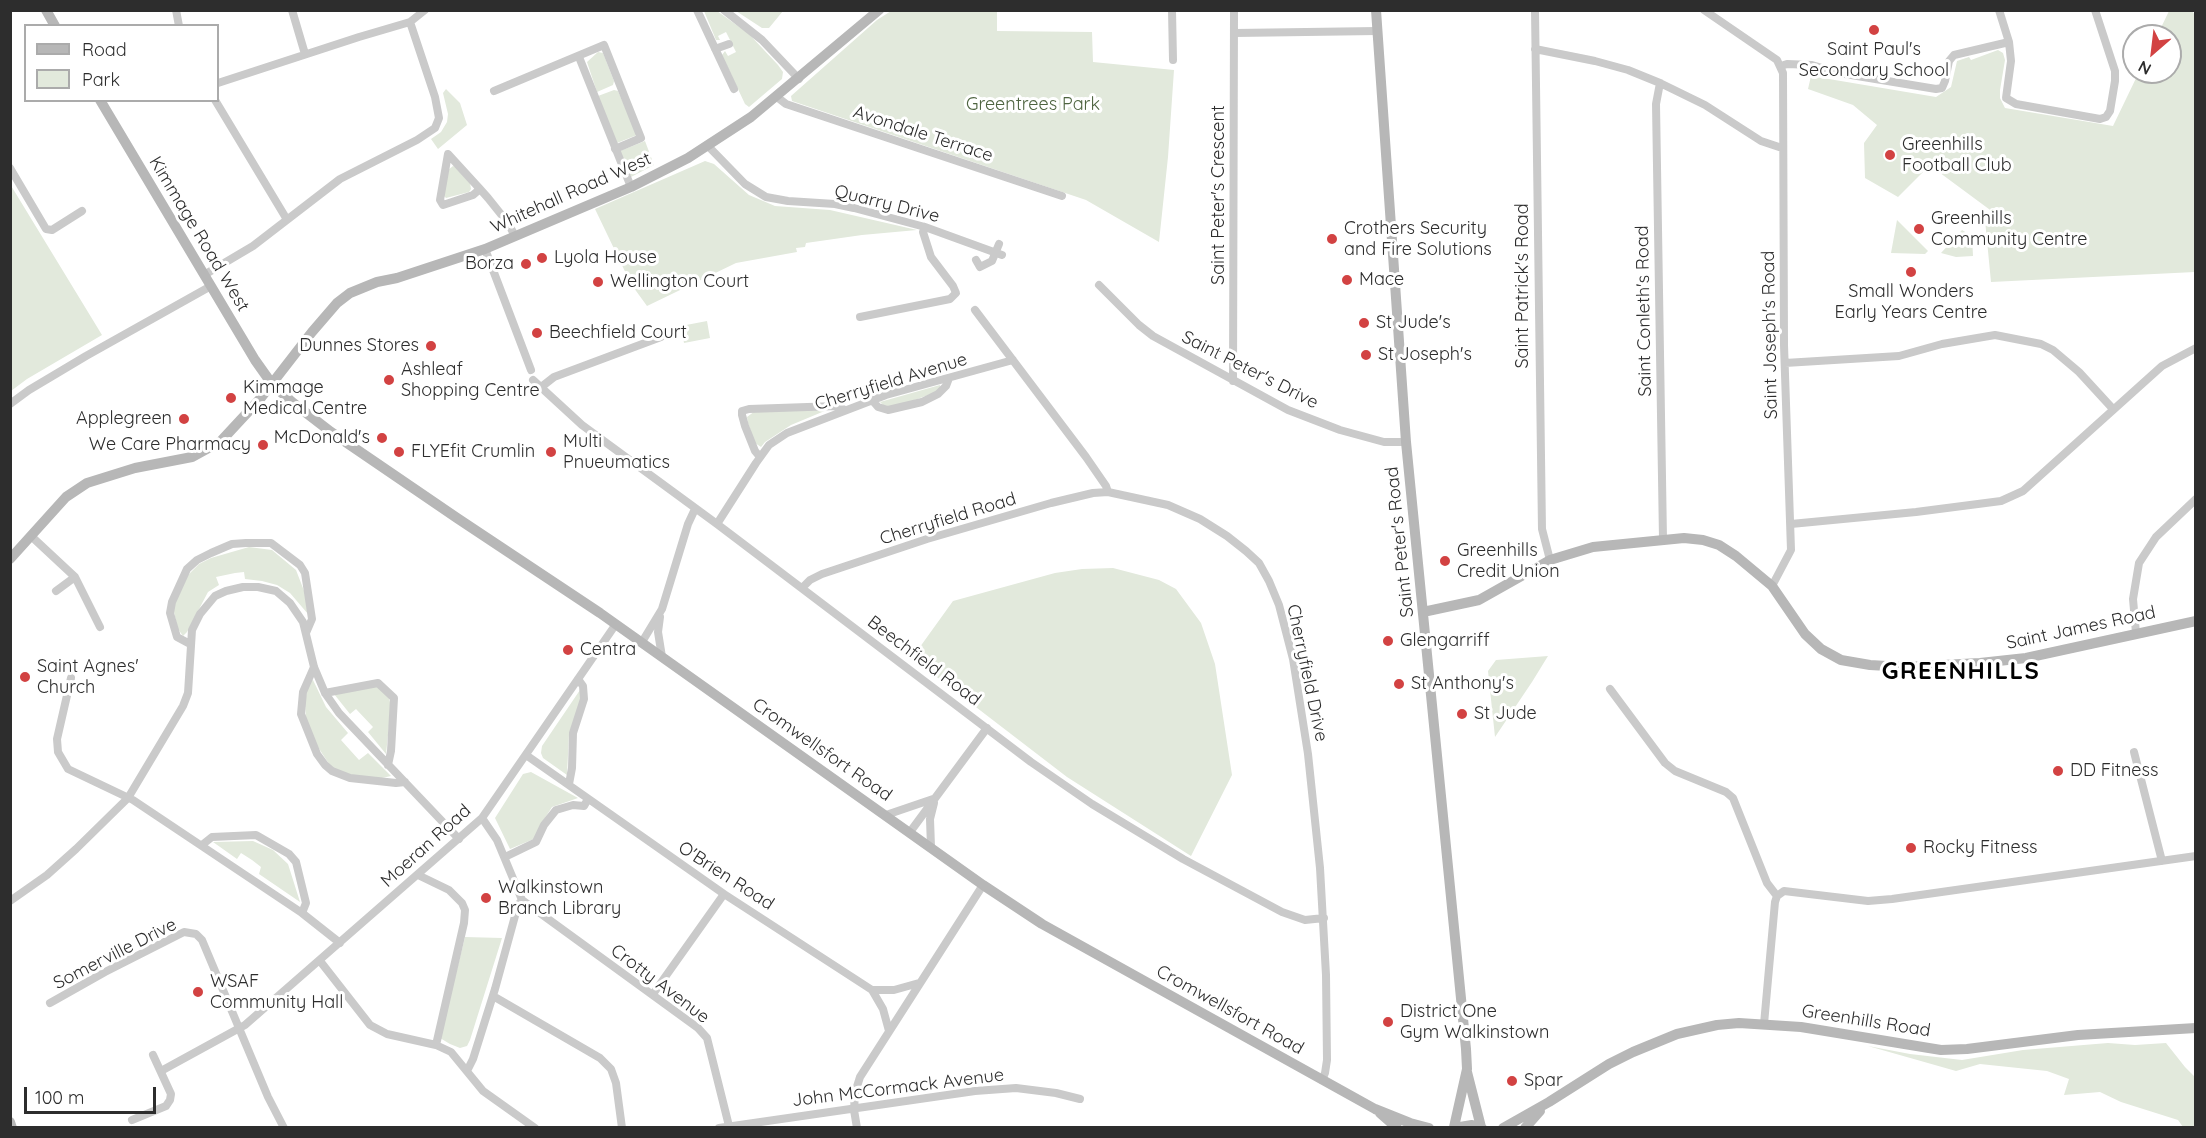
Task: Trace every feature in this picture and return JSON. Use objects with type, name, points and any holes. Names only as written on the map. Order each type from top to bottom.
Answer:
[{"type":"main road","points":[[46,10],[54,24]]},
{"type":"main road","name":"Whitehall Road West","points":[[10,559],[66,497],[87,483],[135,468],[192,457],[220,441],[272,384],[337,303],[350,293],[377,282],[397,278],[485,249],[631,187],[708,146],[777,97],[879,10]]},
{"type":"main road","name":"Saint Peter's Road","points":[[1376,10],[1406,442],[1466,1039],[1467,1069],[1482,1127]]},
{"type":"main road","name":"Kimmage Road West","points":[[101,102],[255,360],[272,384]]},
{"type":"main road","name":"Cromwellsfort Road","points":[[272,384],[331,432],[616,624],[983,885],[1042,924],[1375,1109],[1429,1128]]},
{"type":"main road","name":"Saint James Road","points":[[1423,612],[1479,600],[1550,560],[1593,547],[1684,538],[1719,545],[1736,556],[1772,586],[1805,634],[1821,649],[1840,660],[1870,665],[1922,666],[2026,658],[2196,621]]},
{"type":"main road","name":"Greenhills Road","points":[[1503,1128],[1616,1060],[1677,1034],[1725,1024],[1801,1027],[1941,1050],[1967,1049],[2078,1035],[2196,1028]]},
{"type":"main road","name":"Saint Peter's Road","points":[[1454,1127],[1467,1069]]},
{"type":"main road","name":"Greenhills Road","points":[[1525,1128],[1549,1102]]},
{"type":"main road","name":"Cromwellsfort Road","points":[[1375,1109],[1390,1126]]},
{"type":"main road","points":[[10,1122],[12,1128]]},
{"type":"main road","points":[[1454,1127],[1463,1125],[1482,1127]]},
{"type":"street","points":[[292,10],[305,54]]},
{"type":"street","points":[[219,83],[410,22],[425,10]]},
{"type":"street","points":[[697,10],[734,89]]},
{"type":"street","points":[[724,10],[762,40],[799,79]]},
{"type":"street","points":[[1172,10],[1173,60]]},
{"type":"street","name":"Saint Peter's Crescent","points":[[1233,381],[1234,10]]},
{"type":"street","name":"Saint Patrick's Road","points":[[1535,10],[1542,529],[1550,560]]},
{"type":"street","points":[[1704,10],[1777,60],[1781,66],[1812,65],[1839,73],[1936,89],[1941,88],[1945,81],[1949,61],[1954,55],[2009,42]]},
{"type":"street","points":[[1999,10],[2009,42],[2011,61],[2005,93],[2008,100],[2016,104],[2100,119],[2106,117],[2110,111],[2115,70],[2095,10]]},
{"type":"street","points":[[204,275],[253,246],[340,178],[417,141],[435,128],[439,118],[435,97],[410,22]]},
{"type":"street","points":[[1235,33],[1377,31]]},
{"type":"street","points":[[715,49],[729,44]]},
{"type":"street","points":[[494,91],[604,45],[641,138],[615,149]]},
{"type":"street","points":[[1535,49],[1595,61],[1660,82],[1705,105],[1761,141],[1782,148]]},
{"type":"street","points":[[579,57],[631,187]]},
{"type":"street","name":"Saint Joseph's Road","points":[[1772,586],[1791,550],[1785,363],[1782,148],[1784,79],[1781,66]]},
{"type":"street","name":"Saint Conleth's Road","points":[[1660,82],[1656,104],[1663,539]]},
{"type":"street","name":"Avondale Terrace","points":[[777,97],[786,104],[1062,195]]},
{"type":"street","points":[[216,102],[286,218]]},
{"type":"street","name":"Quarry Drive","points":[[708,146],[745,184],[766,197],[835,204],[926,227],[999,254]]},
{"type":"street","points":[[480,189],[474,195],[443,205],[440,200],[448,154],[480,189],[508,223],[515,236]]},
{"type":"street","points":[[10,168],[46,229],[52,230],[82,212]]},
{"type":"street","points":[[860,317],[950,300],[956,293],[931,257],[923,232],[926,227]]},
{"type":"street","points":[[976,260],[980,267],[992,261],[999,254],[999,244]]},
{"type":"street","points":[[485,249],[531,370]]},
{"type":"street","name":"Saint Peter's Drive","points":[[1100,285],[1132,319],[1153,336],[1288,410],[1340,430],[1384,442],[1406,442]]},
{"type":"street","points":[[10,404],[29,390],[92,353],[211,286]]},
{"type":"street","points":[[975,310],[1086,457],[1108,492]]},
{"type":"street","points":[[1785,363],[1899,356],[1942,344],[1995,335],[2041,344],[2053,350],[2079,372],[2113,409]]},
{"type":"street","points":[[540,388],[554,377],[661,337]]},
{"type":"street","points":[[1791,524],[2001,501],[2023,491],[2162,366],[2196,348]]},
{"type":"street","name":"Cherryfield Avenue","points":[[717,524],[769,445],[787,434],[873,400],[1013,360]]},
{"type":"street","points":[[873,400],[878,407],[888,411],[922,402],[938,394],[946,386],[949,378]]},
{"type":"street","name":"Beechfield Road","points":[[533,380],[582,426],[1092,804],[1183,859],[1282,912],[1305,920],[1324,918]]},
{"type":"street","points":[[760,457],[755,451],[745,426],[742,411],[759,408],[837,406],[845,410]]},
{"type":"street","name":"Cherryfield Road","points":[[801,588],[822,574],[927,539],[1052,503],[1093,493],[1108,492]]},
{"type":"street","name":"Cherryfield Drive","points":[[1108,492],[1168,504],[1200,519],[1227,536],[1259,563],[1279,605],[1293,659],[1303,717],[1324,918],[1327,1060],[1322,1080]]},
{"type":"street","points":[[2136,633],[2133,599],[2139,563],[2157,537],[2196,499]]},
{"type":"street","points":[[662,657],[658,632],[662,609],[688,524],[695,509]]},
{"type":"street","points":[[30,536],[75,577],[100,627]]},
{"type":"street","points":[[190,644],[177,637],[170,613],[172,602],[187,569],[198,560],[232,544],[271,543],[300,565],[305,573],[312,619],[306,633]]},
{"type":"street","points":[[57,591],[75,577]]},
{"type":"street","points":[[10,901],[46,875],[76,849],[128,798],[183,706],[188,693],[192,630],[200,614],[215,596],[243,587],[258,587],[276,591],[290,603],[303,621],[314,667],[325,693],[339,713],[459,839]]},
{"type":"street","points":[[642,642],[662,609]]},
{"type":"street","name":"Moeran Road","points":[[161,1071],[241,1029],[482,818],[616,624]]},
{"type":"street","points":[[314,667],[303,692],[301,714],[317,754],[325,765],[350,778],[405,782]]},
{"type":"street","points":[[71,678],[57,739],[58,752],[69,769],[128,798],[202,845],[302,913],[340,943]]},
{"type":"street","points":[[568,784],[572,768],[573,733],[584,699],[583,686],[578,679]]},
{"type":"street","points":[[325,693],[378,683],[394,698],[388,765]]},
{"type":"street","points":[[52,684],[69,688]]},
{"type":"street","points":[[1610,689],[1665,763],[1675,771],[1726,792],[1733,798],[1767,883],[1777,896],[1764,1024]]},
{"type":"street","points":[[910,832],[987,728]]},
{"type":"street","points":[[2134,752],[2162,861]]},
{"type":"street","name":"O'Brien Road","points":[[526,755],[724,894],[872,990]]},
{"type":"street","points":[[505,857],[536,842],[544,825],[556,810],[573,805],[584,806],[588,799]]},
{"type":"street","points":[[886,816],[935,799]]},
{"type":"street","points":[[931,847],[930,819],[935,799]]},
{"type":"street","points":[[467,1071],[493,996],[518,905],[522,900],[497,840],[482,818]]},
{"type":"street","points":[[202,845],[212,837],[256,835],[289,854],[296,862],[306,903],[302,913]]},
{"type":"street","points":[[1777,896],[1784,891],[1868,901],[1892,899],[2196,856]]},
{"type":"street","points":[[418,875],[449,890],[462,903],[465,910],[436,1046]]},
{"type":"street","points":[[857,1128],[854,1110],[855,1093],[860,1077],[983,885]]},
{"type":"street","points":[[653,994],[724,894]]},
{"type":"street","name":"Crotty Avenue","points":[[522,900],[698,1028],[707,1038],[729,1126]]},
{"type":"street","name":"Somerville Drive","points":[[50,1004],[105,972],[184,932],[196,934],[202,940],[241,1029]]},
{"type":"street","points":[[320,961],[370,1025],[387,1034],[451,1052],[483,1091],[535,1128]]},
{"type":"street","points":[[872,990],[894,990],[919,983]]},
{"type":"street","points":[[872,990],[883,1009],[889,1031]]},
{"type":"street","points":[[493,996],[600,1058],[611,1068],[622,1128]]},
{"type":"street","points":[[241,1029],[268,1097],[284,1128]]},
{"type":"street","points":[[132,1120],[165,1106],[170,1100],[171,1094],[153,1055]]},
{"type":"street","name":"John McCormack Avenue","points":[[719,1128],[975,1091],[1016,1088],[1056,1093],[1080,1099]]},
{"type":"green space","points":[[704,11],[717,11],[749,34],[783,72],[782,79],[749,107],[745,104],[722,55],[725,51],[728,56],[736,52],[726,32],[718,36],[720,40],[716,40]]},
{"type":"green space","points":[[736,11],[783,11],[769,28],[762,28]]},
{"type":"green space","name":"Greentrees Park","points":[[891,11],[997,11],[997,31],[1092,32],[1093,62],[1174,70],[1159,242],[1086,200],[792,101],[791,96],[877,20]]},
{"type":"green space","points":[[2169,11],[2192,11],[2195,15],[2195,272],[1991,282],[1985,220],[2001,218],[1932,167],[1925,170],[1898,197],[1865,178],[1864,143],[1877,125],[1853,105],[1808,89],[1811,76],[1936,97],[1951,87],[1957,61],[1969,57],[1971,60],[1998,50],[2003,53],[2005,60],[2000,98],[2005,108],[2113,126],[2133,84],[2182,84],[2182,24],[2163,24]]},
{"type":"green space","points":[[598,52],[603,53],[614,81],[613,85],[597,92],[587,62]]},
{"type":"green space","points":[[446,89],[460,103],[467,125],[438,149],[431,139],[441,132],[447,122],[448,114],[443,93]]},
{"type":"green space","points":[[614,90],[618,91],[637,135],[617,143],[598,96]]},
{"type":"green space","points":[[645,141],[654,165],[631,177],[620,151]]},
{"type":"green space","points":[[705,161],[714,164],[749,195],[775,206],[830,210],[917,230],[806,243],[805,247],[796,248],[797,252],[736,263],[647,306],[631,284],[595,209]]},
{"type":"green space","points":[[453,166],[470,183],[471,189],[469,192],[446,198],[444,196],[448,170]]},
{"type":"green space","points":[[10,184],[102,335],[27,379],[11,391]]},
{"type":"green space","points":[[1897,220],[1928,251],[1925,254],[1891,253]]},
{"type":"green space","points":[[1962,230],[1972,236],[1973,256],[1956,257],[1941,253]]},
{"type":"green space","points":[[707,321],[710,338],[684,343],[681,326]]},
{"type":"green space","points":[[940,385],[934,393],[892,407],[880,402]]},
{"type":"green space","points":[[827,410],[791,425],[761,447],[755,443],[747,417],[755,411]]},
{"type":"green space","points":[[249,547],[272,550],[296,570],[306,596],[308,614],[290,593],[277,585],[245,579],[244,572],[235,573],[216,577],[219,585],[208,592],[183,636],[178,629],[173,608],[186,577],[199,564],[211,558]]},
{"type":"green space","points":[[1113,568],[1159,580],[1176,589],[1201,623],[1215,664],[1232,775],[1191,856],[1067,777],[912,658],[953,601],[1055,573]]},
{"type":"green space","points":[[1548,656],[1495,737],[1488,671],[1496,660]]},
{"type":"green space","points":[[313,680],[326,707],[348,733],[341,740],[359,760],[368,753],[391,776],[353,777],[331,767],[314,741],[306,720],[307,690],[310,681]]},
{"type":"green space","points":[[375,686],[388,693],[391,707],[386,754],[368,732],[373,727],[356,709],[350,714],[334,694]]},
{"type":"green space","points":[[580,690],[582,697],[569,734],[567,775],[543,758],[542,746]]},
{"type":"green space","points":[[531,772],[578,798],[552,807],[541,824],[536,838],[510,849],[495,818],[523,774]]},
{"type":"green space","points":[[253,841],[273,850],[288,864],[300,902],[259,874],[261,867],[252,860],[241,853],[237,859],[213,842]]},
{"type":"green space","points":[[465,937],[502,938],[470,1040],[467,1046],[460,1048],[440,1038]]},
{"type":"green space","points":[[2108,1043],[2135,1045],[2166,1043],[2195,1077],[2195,1127],[2183,1127],[2178,1120],[2121,1102],[2100,1092],[2064,1095],[2069,1079],[2047,1071],[1980,1064],[1956,1071],[1868,1046],[1962,1060],[2023,1050]]},
{"type":"place","name":"Saint Paul's Secondary School","points":[[1874,30]]},
{"type":"place","name":"Greenhills Football Club","points":[[1890,155]]},
{"type":"place","name":"Greenhills Community Centre","points":[[1919,229]]},
{"type":"place","name":"Crothers Security and Fire Solutions","points":[[1332,239]]},
{"type":"place","name":"Lyola House","points":[[542,258]]},
{"type":"place","name":"Borza","points":[[526,264]]},
{"type":"place","name":"Small Wonders Early Years Centre","points":[[1911,272]]},
{"type":"place","name":"Mace","points":[[1347,280]]},
{"type":"place","name":"Wellington Court","points":[[598,282]]},
{"type":"place","name":"St Jude's","points":[[1364,323]]},
{"type":"place","name":"Beechfield Court","points":[[537,333]]},
{"type":"place","name":"Dunnes Stores","points":[[431,346]]},
{"type":"place","name":"St Joseph's","points":[[1366,355]]},
{"type":"place","name":"Ashleaf Shopping Centre","points":[[389,380]]},
{"type":"place","name":"Kimmage Medical Centre","points":[[231,398]]},
{"type":"place","name":"Applegreen","points":[[184,419]]},
{"type":"place","name":"McDonald's","points":[[382,438]]},
{"type":"place","name":"We Care Pharmacy","points":[[263,445]]},
{"type":"place","name":"FLYEfit Crumlin","points":[[399,452]]},
{"type":"place","name":"Multi Pnueumatics","points":[[551,452]]},
{"type":"place","name":"Greenhills Credit Union","points":[[1445,561]]},
{"type":"place","name":"Glengarriff","points":[[1388,641]]},
{"type":"place","name":"Centra","points":[[568,650]]},
{"type":"place","name":"Saint Agnes' Church","points":[[25,677]]},
{"type":"place","name":"St Anthony's","points":[[1399,684]]},
{"type":"place","name":"St Jude","points":[[1462,714]]},
{"type":"place","name":"DD Fitness","points":[[2058,771]]},
{"type":"place","name":"Rocky Fitness","points":[[1911,848]]},
{"type":"place","name":"Walkinstown Branch Library","points":[[486,898]]},
{"type":"place","name":"WSAF Community Hall","points":[[198,992]]},
{"type":"place","name":"District One Gym Walkinstown","points":[[1388,1022]]},
{"type":"place","name":"Spar","points":[[1512,1081]]},
{"type":"district","name":"GREENHILLS","points":[[1961,672]]}]
